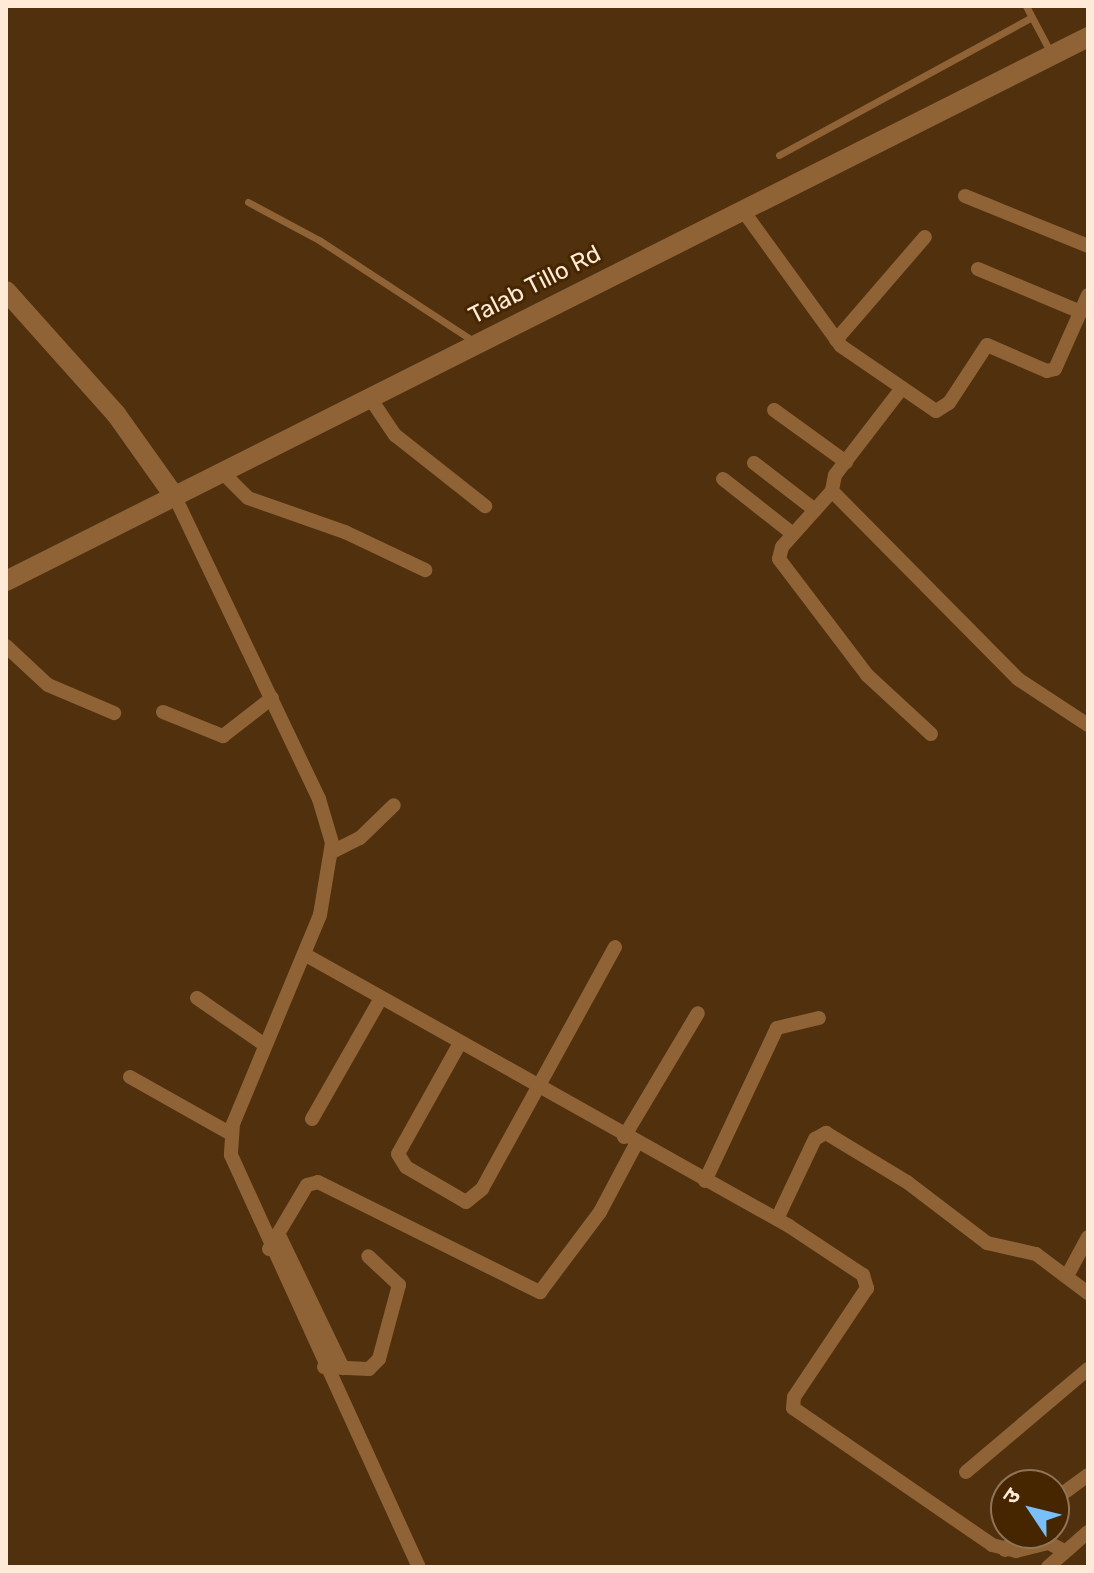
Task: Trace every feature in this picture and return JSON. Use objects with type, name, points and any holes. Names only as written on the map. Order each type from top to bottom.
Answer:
[{"type":"main road","name":"Talab Tillo Rd","points":[[6,581],[1052,55],[1086,43]]},
{"type":"main road","points":[[6,291],[116,414],[175,497]]},
{"type":"street","points":[[965,196],[1088,246]]},
{"type":"street","points":[[744,212],[836,340],[902,388],[943,409],[989,345],[1052,371],[1088,295]]},
{"type":"street","points":[[836,340],[925,237]]},
{"type":"street","points":[[978,269],[1081,312]]},
{"type":"street","points":[[902,388],[831,480],[832,491],[1018,679],[1088,725]]},
{"type":"street","points":[[370,398],[395,435],[485,506]]},
{"type":"street","points":[[774,410],[846,462]]},
{"type":"street","points":[[754,463],[815,510]]},
{"type":"street","points":[[223,473],[248,498],[345,532],[425,570]]},
{"type":"street","points":[[723,479],[793,534]]},
{"type":"street","points":[[832,491],[779,554],[791,577],[867,675],[931,734]]},
{"type":"street","points":[[175,497],[272,698],[340,849]]},
{"type":"street","points":[[6,646],[48,685],[114,713]]},
{"type":"street","points":[[163,712],[223,736],[272,698]]},
{"type":"street","points":[[394,805],[340,849],[304,954],[231,1134],[235,1172],[274,1240],[335,1367],[419,1567]]},
{"type":"street","points":[[460,1043],[398,1148],[406,1167],[459,1201],[477,1196],[540,1089],[615,947]]},
{"type":"street","points":[[304,954],[630,1140],[777,1219],[868,1280],[794,1397],[793,1408],[929,1506],[1005,1550],[1045,1543],[1062,1550]]},
{"type":"street","points":[[197,998],[265,1045]]},
{"type":"street","points":[[312,1119],[381,998]]},
{"type":"street","points":[[274,1240],[307,1185],[318,1182],[540,1292],[600,1212],[630,1140],[698,1013]]},
{"type":"street","points":[[705,1181],[777,1028],[819,1018]]},
{"type":"street","points":[[130,1077],[231,1134]]},
{"type":"street","points":[[777,1219],[815,1139],[826,1133],[907,1182],[987,1243],[1036,1254],[1088,1293]]},
{"type":"street","points":[[1067,1276],[1088,1237]]},
{"type":"street","points":[[335,1367],[377,1363],[399,1290],[392,1274],[368,1256]]},
{"type":"street","points":[[966,1472],[1088,1369]]},
{"type":"street","points":[[1070,1488],[1088,1475]]},
{"type":"street","points":[[1048,1567],[1062,1550],[1088,1532]]},
{"type":"lane","points":[[1026,6],[1052,55]]},
{"type":"lane","points":[[779,155],[1032,17]]},
{"type":"lane","points":[[248,202],[319,240],[477,344]]}]
